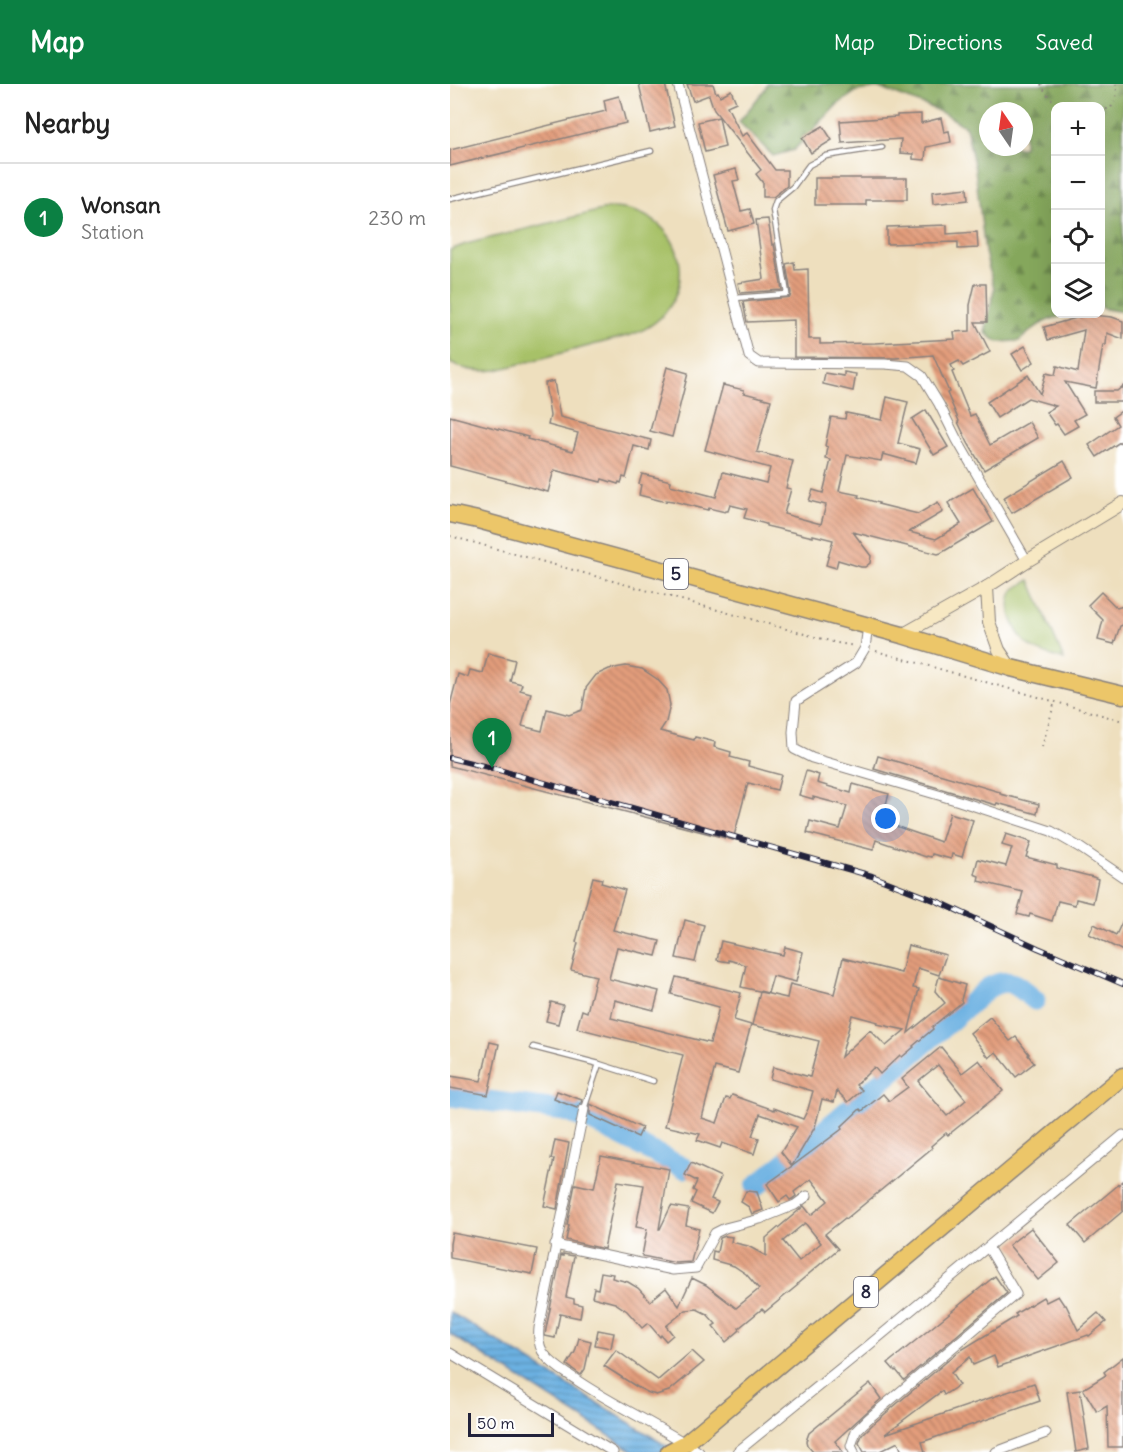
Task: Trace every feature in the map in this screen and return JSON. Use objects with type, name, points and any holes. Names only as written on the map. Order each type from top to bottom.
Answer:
[{"type":"highway","name":"5","points":[[450,514],[902,635],[1011,668],[1123,695]]},
{"type":"highway","name":"8","points":[[682,1449],[1123,1076]]},
{"type":"main road","points":[[902,635],[987,587],[1123,503]]},
{"type":"main road","points":[[987,587],[989,622],[999,650],[1011,668]]},
{"type":"street","points":[[678,84],[750,356],[759,363],[908,366],[922,376],[1027,561]]},
{"type":"street","points":[[868,626],[865,648],[856,663],[796,701],[794,749],[812,758],[959,801],[1051,831],[1123,877]]},
{"type":"street","points":[[584,1109],[555,1245],[538,1340],[543,1354],[555,1365],[682,1449]]},
{"type":"street","points":[[737,1452],[1123,1135]]},
{"type":"street","points":[[555,1245],[673,1270],[696,1268],[715,1233],[795,1205],[807,1196]]},
{"type":"street","points":[[855,1452],[851,1446],[856,1431],[868,1419],[1016,1294],[988,1247]]},
{"type":"street","points":[[450,1353],[613,1452]]},
{"type":"street","points":[[996,1452],[1046,1433]]},
{"type":"lane","points":[[735,298],[787,294],[773,210],[776,201],[793,187],[809,165],[826,156],[882,147]]},
{"type":"lane","points":[[450,199],[651,151]]},
{"type":"lane","points":[[533,1047],[600,1064],[653,1081]]},
{"type":"lane","points":[[584,1109],[600,1064]]},
{"type":"path","points":[[1041,84],[1047,95],[1055,102]]},
{"type":"path","points":[[1105,109],[1110,109],[1114,104],[1116,84]]},
{"type":"path","points":[[450,536],[837,643],[865,648],[1123,721]]},
{"type":"path","points":[[1042,747],[1055,701]]},
{"type":"green space","points":[[767,84],[1123,84],[1123,312],[1105,309],[1105,102],[1051,102],[1051,318],[1056,318],[1032,329],[1019,341],[998,342],[985,333],[994,289],[985,252],[975,169],[966,127],[927,106],[879,88],[857,91],[837,105],[794,150],[773,156],[739,122]]},
{"type":"green space","points":[[610,208],[637,212],[658,224],[672,241],[679,262],[679,283],[671,304],[655,322],[631,335],[497,370],[473,370],[450,363],[450,250]]},
{"type":"green space","points":[[1030,580],[1064,660],[1040,652],[1027,644],[1021,638],[1013,622],[1010,613],[1010,596],[1014,590]]},
{"type":"water","points":[[450,1312],[676,1452],[635,1452],[450,1334]]},
{"type":"building","points":[[639,84],[665,84],[675,126],[650,132]]},
{"type":"building","points":[[687,84],[713,84],[716,93],[718,92],[720,96],[731,90],[736,102],[727,106],[742,136],[747,133],[775,170],[787,170],[787,186],[773,197],[763,197],[763,183],[756,174],[761,170],[714,110],[709,95],[693,101]]},
{"type":"building","points":[[619,96],[626,123],[450,166],[450,150],[606,111],[604,100]]},
{"type":"building","points":[[921,114],[921,123],[941,118],[944,132],[949,131],[951,142],[926,147],[925,160],[913,159],[913,154],[900,153],[901,139],[842,143],[840,121]]},
{"type":"building","points":[[719,117],[725,147],[705,152],[698,122]]},
{"type":"building","points":[[823,126],[832,140],[811,153],[802,138]]},
{"type":"building","points":[[736,169],[739,180],[733,181],[741,211],[750,209],[754,224],[728,231],[713,175]]},
{"type":"building","points":[[815,178],[907,178],[907,200],[866,200],[866,205],[815,205]]},
{"type":"building","points":[[967,188],[968,200],[933,204],[932,192]]},
{"type":"building","points":[[768,219],[782,290],[740,293],[738,283],[764,279],[756,220]]},
{"type":"building","points":[[947,225],[947,234],[977,232],[978,248],[958,249],[958,242],[887,244],[887,227]]},
{"type":"building","points":[[794,262],[795,270],[808,269],[809,339],[820,339],[820,344],[955,339],[954,332],[970,331],[970,305],[975,284],[986,284],[987,322],[975,322],[990,352],[963,366],[959,361],[951,365],[954,371],[952,372],[970,416],[975,414],[990,445],[1029,422],[1038,438],[984,470],[958,422],[947,393],[949,392],[933,355],[895,358],[794,357],[794,320],[747,322],[743,302],[790,297],[786,264]]},
{"type":"building","points":[[1105,316],[1123,321],[1123,339],[1107,333],[1096,388],[1065,382],[1085,414],[1074,420],[1078,426],[1064,434],[1046,412],[1056,406],[1028,398],[997,418],[987,402],[1028,375],[1040,394],[1046,373],[1055,375],[1057,366],[1078,372],[1084,330],[1048,340],[1044,327],[1076,318]]},
{"type":"building","points":[[1025,346],[1034,362],[1022,370],[1012,354]]},
{"type":"building","points":[[667,367],[688,373],[672,437],[650,431]]},
{"type":"building","points":[[844,372],[856,374],[853,391],[823,384],[825,373],[844,376]]},
{"type":"building","points":[[554,381],[560,417],[651,440],[649,450],[634,446],[626,478],[623,477],[621,483],[602,479],[601,482],[554,470],[548,492],[450,466],[450,416],[573,451],[578,433],[548,425],[550,416],[545,383]]},
{"type":"building","points":[[723,385],[771,400],[757,452],[793,461],[786,488],[791,489],[784,514],[821,524],[826,505],[809,501],[813,490],[823,493],[831,460],[826,459],[828,447],[825,446],[831,417],[845,419],[846,413],[882,420],[887,397],[908,402],[898,443],[920,449],[916,463],[883,454],[881,461],[847,455],[839,491],[918,514],[938,502],[943,512],[909,532],[936,539],[961,524],[948,503],[973,488],[993,522],[938,554],[853,532],[871,556],[870,563],[861,567],[838,560],[836,568],[826,565],[833,540],[766,526],[766,524],[744,518],[747,509],[730,505],[728,511],[725,512],[639,495],[642,474],[671,481],[670,485],[716,497],[723,472],[766,483],[770,468],[705,450]]},
{"type":"building","points":[[1123,386],[1123,402],[1094,402],[1094,391],[1117,391]]},
{"type":"building","points":[[926,410],[948,447],[934,455],[912,419]]},
{"type":"building","points":[[1123,410],[1123,440],[1097,457],[1089,445],[1118,425],[1113,417]]},
{"type":"building","points":[[1064,461],[1073,477],[1012,513],[1003,498]]},
{"type":"building","points":[[1101,592],[1117,608],[1123,606],[1123,625],[1120,626],[1114,644],[1098,640],[1103,620],[1088,605]]},
{"type":"building","points":[[488,653],[515,660],[510,681],[522,684],[520,690],[531,693],[522,726],[542,731],[547,709],[569,715],[582,710],[586,688],[596,675],[609,669],[626,666],[642,669],[657,679],[667,690],[670,705],[666,722],[660,731],[694,740],[695,737],[715,742],[714,747],[731,752],[730,757],[749,762],[748,766],[781,775],[777,790],[748,783],[733,840],[450,766],[450,705],[458,674],[468,677],[470,670],[483,673]]},
{"type":"building","points":[[878,756],[1039,804],[1037,814],[997,803],[996,805],[874,769]]},
{"type":"building","points":[[806,771],[819,775],[817,783],[851,793],[853,784],[889,794],[881,821],[941,842],[950,813],[973,820],[962,857],[952,854],[951,859],[932,854],[931,857],[926,857],[876,840],[873,850],[807,833],[810,821],[840,829],[847,806],[799,795]]},
{"type":"building","points":[[1006,834],[1031,842],[1026,857],[1098,879],[1093,903],[1076,899],[1075,905],[1058,901],[1052,921],[1030,914],[1029,917],[1017,914],[1023,892],[978,881],[979,876],[974,874],[978,859],[1006,866],[1012,848],[1002,845]]},
{"type":"building","points":[[593,877],[602,879],[601,883],[625,890],[613,930],[660,941],[656,956],[617,947],[609,979],[659,991],[654,1010],[615,1000],[611,1018],[710,1043],[719,1007],[671,994],[676,977],[741,993],[734,1020],[751,1025],[738,1073],[715,1067],[702,1118],[717,1123],[726,1098],[730,1099],[732,1095],[803,1119],[808,1109],[813,1091],[770,1079],[773,1067],[810,1077],[819,1041],[752,1025],[760,992],[787,998],[790,984],[834,994],[843,958],[901,973],[908,945],[946,955],[939,975],[918,968],[913,988],[919,989],[908,1033],[945,1003],[935,991],[939,977],[965,985],[962,1002],[932,1027],[933,1029],[914,1047],[902,1057],[900,1055],[880,1074],[874,1067],[856,1085],[862,1090],[848,1102],[837,1091],[834,1102],[822,1099],[815,1127],[792,1166],[781,1152],[797,1127],[760,1114],[752,1136],[759,1138],[754,1154],[722,1143],[720,1148],[697,1140],[700,1134],[665,1126],[683,1055],[577,1028],[582,1010],[587,1012],[596,976],[571,970],[578,943],[576,942]],"holes":[[[852,1015],[878,1022],[877,1024],[905,1030],[886,1046],[870,1030],[841,1057]]]},
{"type":"building","points":[[685,920],[704,925],[695,962],[676,958]]},
{"type":"building","points":[[1123,920],[1123,951],[1089,934],[1094,924],[1116,935]]},
{"type":"building","points":[[721,941],[783,955],[785,947],[803,952],[796,982],[773,976],[768,993],[741,987],[746,965],[729,960],[729,962],[717,960]]},
{"type":"building","points":[[551,1002],[563,1005],[558,1024],[546,1021]]},
{"type":"building","points":[[990,1017],[1010,1041],[1016,1037],[1034,1063],[1016,1077],[996,1052],[989,1058],[970,1033]]},
{"type":"building","points":[[490,1042],[499,1044],[488,1095],[450,1088],[450,1076],[481,1081]]},
{"type":"building","points":[[941,1047],[962,1073],[979,1060],[1003,1091],[948,1135],[946,1133],[931,1146],[932,1148],[825,1234],[838,1249],[765,1312],[762,1309],[739,1328],[740,1330],[726,1342],[713,1326],[716,1324],[707,1314],[697,1309],[686,1310],[666,1326],[673,1335],[666,1341],[648,1323],[642,1328],[627,1311],[615,1303],[592,1297],[594,1288],[598,1289],[601,1272],[613,1274],[612,1278],[628,1282],[638,1288],[650,1301],[666,1288],[679,1306],[692,1278],[706,1285],[736,1308],[759,1289],[746,1274],[734,1266],[712,1260],[713,1251],[717,1252],[720,1238],[732,1237],[731,1242],[748,1246],[766,1256],[766,1238],[804,1206],[811,1215],[828,1201],[811,1179],[794,1192],[796,1196],[792,1199],[790,1200],[787,1196],[779,1202],[767,1184],[842,1129],[841,1127],[860,1109],[862,1111],[883,1094],[889,1101],[908,1087],[902,1079]],"holes":[[[938,1065],[966,1100],[947,1116],[918,1081]],[[805,1223],[821,1243],[799,1261],[783,1241]]]},
{"type":"building","points":[[557,1091],[582,1100],[581,1103],[577,1108],[554,1099]]},
{"type":"building","points":[[590,1104],[642,1128],[638,1137],[590,1115]]},
{"type":"building","points":[[555,1140],[569,1143],[557,1209],[544,1206],[554,1159],[551,1159]]},
{"type":"building","points":[[601,1156],[669,1169],[659,1229],[671,1206],[689,1209],[686,1225],[699,1229],[691,1262],[676,1263],[642,1256],[647,1229],[636,1227],[644,1185],[618,1181],[604,1249],[566,1240],[575,1184],[594,1188]]},
{"type":"building","points":[[691,1163],[721,1177],[711,1199],[718,1202],[712,1213],[691,1203],[696,1192],[693,1190],[697,1181],[685,1175]]},
{"type":"building","points":[[1123,1181],[1123,1211],[1085,1243],[1070,1225]]},
{"type":"building","points":[[746,1191],[757,1192],[763,1210],[752,1214],[749,1207],[741,1202]]},
{"type":"building","points":[[1031,1228],[1059,1263],[1038,1280],[1009,1245]]},
{"type":"building","points":[[452,1233],[537,1249],[532,1274],[450,1258]]},
{"type":"building","points":[[563,1254],[574,1256],[566,1297],[582,1305],[580,1318],[560,1314],[555,1338],[545,1336]]},
{"type":"building","points":[[995,1276],[1007,1293],[904,1380],[888,1363]]},
{"type":"building","points":[[1058,1296],[1066,1305],[1078,1330],[1098,1313],[1106,1322],[1089,1336],[998,1367],[994,1356],[973,1365],[970,1357],[951,1373],[959,1385],[944,1395],[942,1391],[885,1434],[1034,1383],[1040,1401],[922,1442],[925,1452],[902,1452],[898,1442],[878,1452],[864,1452],[859,1443],[862,1435],[958,1352],[1017,1316],[1015,1314],[1043,1297],[1046,1302]]},
{"type":"building","points":[[598,1330],[614,1333],[611,1348],[595,1345]]},
{"type":"building","points":[[579,1338],[591,1341],[585,1369],[581,1375],[567,1365],[575,1352]]},
{"type":"building","points":[[616,1350],[658,1380],[692,1351],[704,1362],[669,1391],[656,1395],[637,1387],[604,1366]]},
{"type":"building","points":[[1123,1357],[1123,1447],[1108,1447],[1107,1406],[1097,1412],[1083,1389],[1106,1375],[1104,1372]]},
{"type":"building","points":[[870,1383],[881,1399],[835,1441],[843,1452],[813,1452],[806,1441],[809,1433]]},
{"type":"building","points":[[1080,1390],[1089,1449],[1076,1452],[1067,1392]]},
{"type":"waterway","points":[[756,1186],[839,1118],[988,988],[1008,982],[1035,1000]]},
{"type":"waterway","points":[[450,1096],[565,1111],[594,1122],[684,1168]]},
{"type":"railway","points":[[450,758],[872,876],[939,902],[1123,984]]},
{"type":"place","name":"Wonsan","points":[[492,768]]}]
